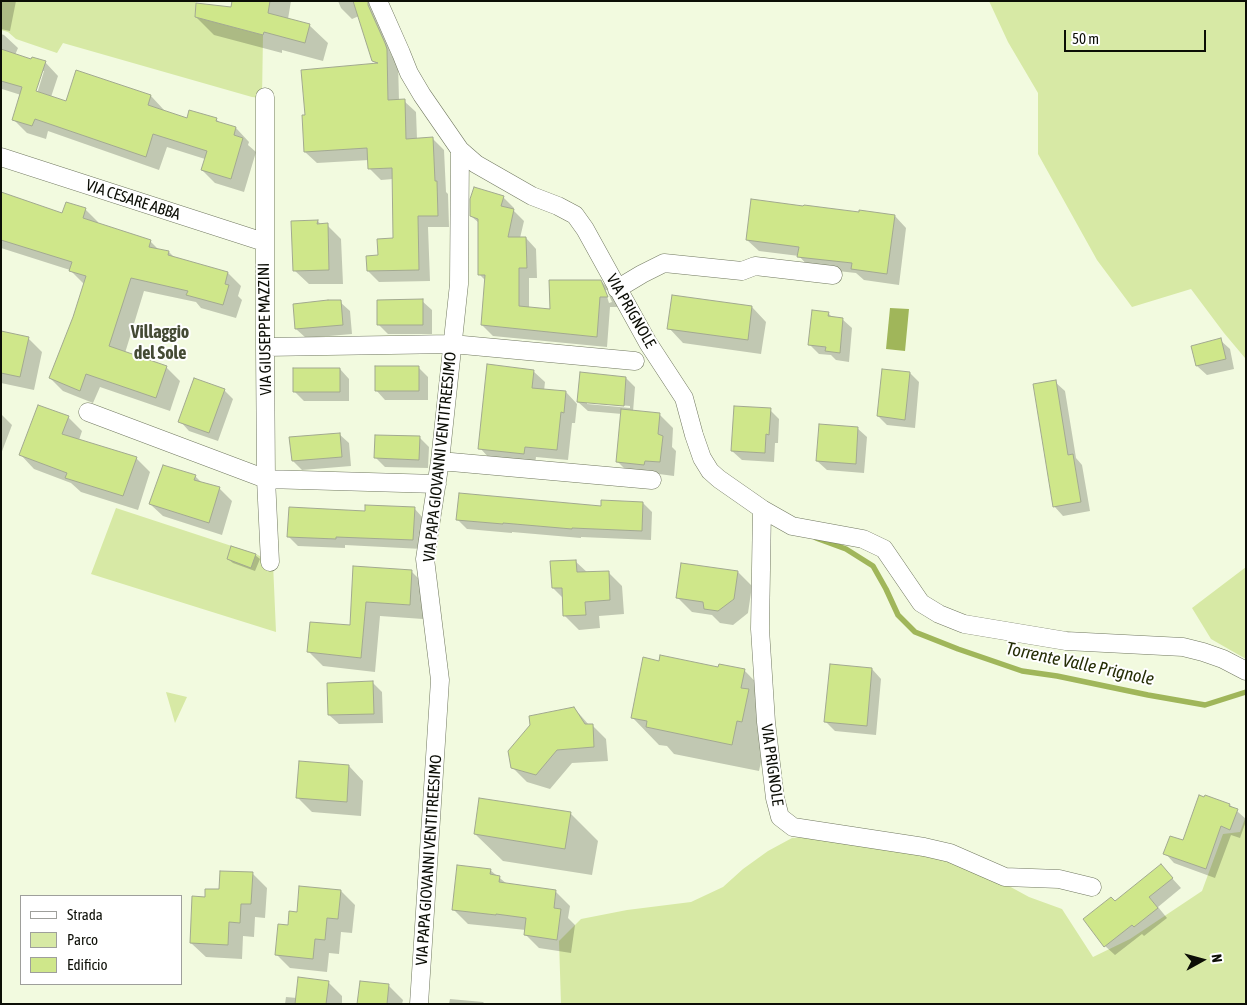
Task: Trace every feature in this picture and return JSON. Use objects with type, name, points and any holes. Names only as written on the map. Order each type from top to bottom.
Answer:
[{"type":"street","points":[[378,1],[409,73],[460,150]]},
{"type":"street","name":"VIA GIUSEPPE MAZZINI","points":[[265,97],[266,478],[270,562]]},
{"type":"street","name":"VIA PRIGNOLE","points":[[460,150],[476,164],[532,196],[575,215],[585,229],[648,343],[684,398],[702,458],[710,471],[762,509],[792,526],[863,539],[884,549],[921,602],[939,614],[964,624],[1066,641],[1183,647],[1223,659],[1246,670]]},
{"type":"street","name":"VIA PAPA GIOVANNI VENTITREESIMO","points":[[419,1004],[440,680],[425,559],[440,461],[459,284],[460,150]]},
{"type":"street","name":"VIA CESARE ABBA","points":[[1,157],[264,242]]},
{"type":"street","points":[[617,288],[664,263],[742,271],[755,266],[833,275]]},
{"type":"street","points":[[265,347],[452,344],[636,361]]},
{"type":"street","points":[[88,412],[266,478],[437,484]]},
{"type":"street","points":[[440,461],[652,480]]},
{"type":"street","name":"VIA PRIGNOLE","points":[[762,509],[760,629],[766,722],[775,798],[780,817],[793,827],[924,847],[950,853],[1005,877],[1059,879],[1092,887]]},
{"type":"green space","points":[[1,1],[196,1],[195,17],[263,35],[262,98],[252,97],[63,43],[57,53],[16,39],[8,32],[1,30]]},
{"type":"green space","points":[[989,1],[1246,1],[1246,358],[1224,333],[1191,289],[1132,307],[1097,260],[1038,154],[1038,93],[1008,42]]},
{"type":"green space","points":[[116,508],[256,554],[273,563],[276,632],[91,574]]},
{"type":"green space","points":[[1246,567],[1246,659],[1211,639],[1192,608]]},
{"type":"green space","points":[[166,692],[187,697],[175,723]]},
{"type":"green space","points":[[1246,816],[1246,1004],[561,1004],[559,941],[581,919],[627,910],[691,902],[723,887],[743,869],[768,851],[792,838],[818,837],[942,855],[985,873],[1029,897],[1062,909],[1093,957],[1130,939],[1202,891],[1223,834],[1240,832]]},
{"type":"shaded area","points":[[890,308],[909,309],[905,351],[886,349]]},
{"type":"building","points":[[232,1],[270,1],[268,13],[310,24],[305,43],[264,32],[263,35],[195,17],[196,3],[231,7]]},
{"type":"building","points":[[353,1],[368,1],[368,5],[385,43],[387,49],[388,100],[405,99],[406,139],[433,137],[438,216],[418,216],[419,270],[367,271],[366,256],[378,255],[377,239],[393,238],[392,168],[368,169],[367,148],[304,152],[302,115],[305,115],[301,70],[378,63],[372,61]]},
{"type":"building","points":[[1,49],[31,59],[32,57],[46,61],[36,91],[66,101],[76,70],[151,95],[148,105],[187,118],[189,110],[217,118],[216,121],[236,127],[234,135],[243,138],[231,179],[201,170],[207,151],[153,134],[146,157],[35,119],[32,126],[12,120],[22,87],[1,81]]},
{"type":"building","points":[[474,187],[504,196],[501,206],[514,209],[508,237],[526,237],[527,268],[519,268],[519,306],[550,309],[549,280],[601,280],[608,297],[600,297],[597,337],[481,325],[485,275],[478,275],[478,219],[470,216],[470,199]]},
{"type":"building","points":[[1,192],[62,213],[66,202],[86,208],[83,218],[151,240],[149,247],[169,251],[168,255],[228,272],[225,284],[229,285],[223,305],[186,295],[188,291],[131,278],[109,346],[167,366],[156,398],[86,374],[80,391],[49,378],[73,317],[86,276],[69,271],[72,262],[1,240]]},
{"type":"building","points":[[751,199],[895,215],[887,274],[851,269],[852,263],[797,257],[799,247],[746,240]]},
{"type":"building","points":[[318,220],[317,224],[328,223],[329,270],[293,271],[291,221]]},
{"type":"building","points":[[672,295],[752,306],[748,340],[667,329]]},
{"type":"building","points":[[423,299],[423,325],[377,325],[377,300]]},
{"type":"building","points":[[341,300],[343,325],[295,329],[293,304]]},
{"type":"building","points":[[812,310],[829,312],[828,316],[843,318],[840,353],[825,351],[826,347],[808,345]]},
{"type":"building","points":[[1,331],[29,337],[20,377],[1,373]]},
{"type":"building","points":[[1221,338],[1226,359],[1196,366],[1191,346]]},
{"type":"building","points":[[487,364],[534,370],[532,388],[566,391],[564,413],[561,412],[557,450],[525,447],[524,454],[478,449]]},
{"type":"building","points":[[375,366],[419,366],[419,391],[375,391]]},
{"type":"building","points":[[293,368],[340,368],[340,392],[293,392]]},
{"type":"building","points":[[882,369],[910,372],[905,420],[877,416]]},
{"type":"building","points":[[580,372],[626,377],[624,406],[577,402]]},
{"type":"building","points":[[194,378],[225,389],[209,433],[178,422]]},
{"type":"building","points":[[1056,380],[1068,455],[1073,454],[1081,502],[1053,507],[1033,384]]},
{"type":"building","points":[[38,405],[69,416],[62,434],[137,457],[123,496],[65,478],[67,473],[19,455]]},
{"type":"building","points":[[734,406],[771,408],[769,435],[766,434],[765,453],[731,451]]},
{"type":"building","points":[[621,409],[660,413],[658,434],[663,436],[660,462],[645,461],[644,465],[616,462]]},
{"type":"building","points":[[819,424],[858,427],[856,464],[816,461]]},
{"type":"building","points":[[340,433],[342,457],[292,461],[289,437]]},
{"type":"building","points":[[375,435],[420,436],[419,460],[374,458]]},
{"type":"building","points":[[163,465],[196,475],[194,480],[220,487],[209,523],[149,504]]},
{"type":"building","points":[[459,493],[601,506],[601,500],[643,502],[642,531],[572,529],[456,520]]},
{"type":"building","points":[[365,505],[415,507],[413,540],[287,537],[289,507],[365,511]]},
{"type":"building","points":[[231,546],[256,554],[251,568],[227,559]]},
{"type":"building","points":[[576,560],[577,572],[609,571],[610,600],[585,602],[586,615],[563,616],[562,588],[552,588],[550,561]]},
{"type":"building","points":[[681,563],[738,571],[734,599],[718,611],[704,609],[703,602],[676,598]]},
{"type":"building","points":[[353,566],[412,570],[410,605],[366,602],[361,658],[307,652],[310,622],[350,625]]},
{"type":"building","points":[[660,655],[718,667],[719,664],[745,669],[741,688],[749,689],[742,722],[737,721],[732,745],[646,727],[647,721],[631,718],[643,657],[659,661]]},
{"type":"building","points":[[830,664],[872,668],[867,726],[824,722]]},
{"type":"building","points":[[373,681],[374,714],[328,715],[327,683]]},
{"type":"building","points":[[574,707],[585,724],[593,724],[594,747],[557,750],[536,775],[511,768],[508,751],[530,725],[529,716]]},
{"type":"building","points":[[299,761],[349,765],[347,802],[296,798]]},
{"type":"building","points":[[1199,795],[1204,797],[1205,795],[1238,809],[1230,830],[1221,826],[1206,869],[1163,854],[1170,836],[1183,840]]},
{"type":"building","points":[[479,798],[571,812],[565,849],[474,834]]},
{"type":"building","points":[[1161,864],[1173,878],[1149,897],[1158,908],[1104,947],[1083,919],[1111,897],[1115,901]]},
{"type":"building","points":[[457,865],[491,869],[490,874],[500,876],[499,882],[556,890],[554,908],[561,909],[557,940],[524,935],[526,918],[452,910]]},
{"type":"building","points":[[220,871],[253,872],[251,904],[241,904],[240,923],[229,922],[228,945],[190,943],[192,896],[205,897],[205,889],[219,889]]},
{"type":"building","points":[[299,886],[341,890],[338,919],[327,918],[325,940],[315,939],[313,959],[275,955],[278,924],[288,925],[289,911],[297,912]]},
{"type":"building","points":[[298,977],[329,981],[326,1004],[295,1004]]},
{"type":"building","points":[[360,981],[389,984],[387,1004],[357,1004]]},
{"type":"waterway","name":"Torrente Valle Prignole","points":[[816,538],[846,549],[873,566],[898,615],[915,632],[958,649],[1022,671],[1205,705],[1246,692]]},
{"type":"district","name":"Villaggio del Sole","points":[[160,342]]}]
